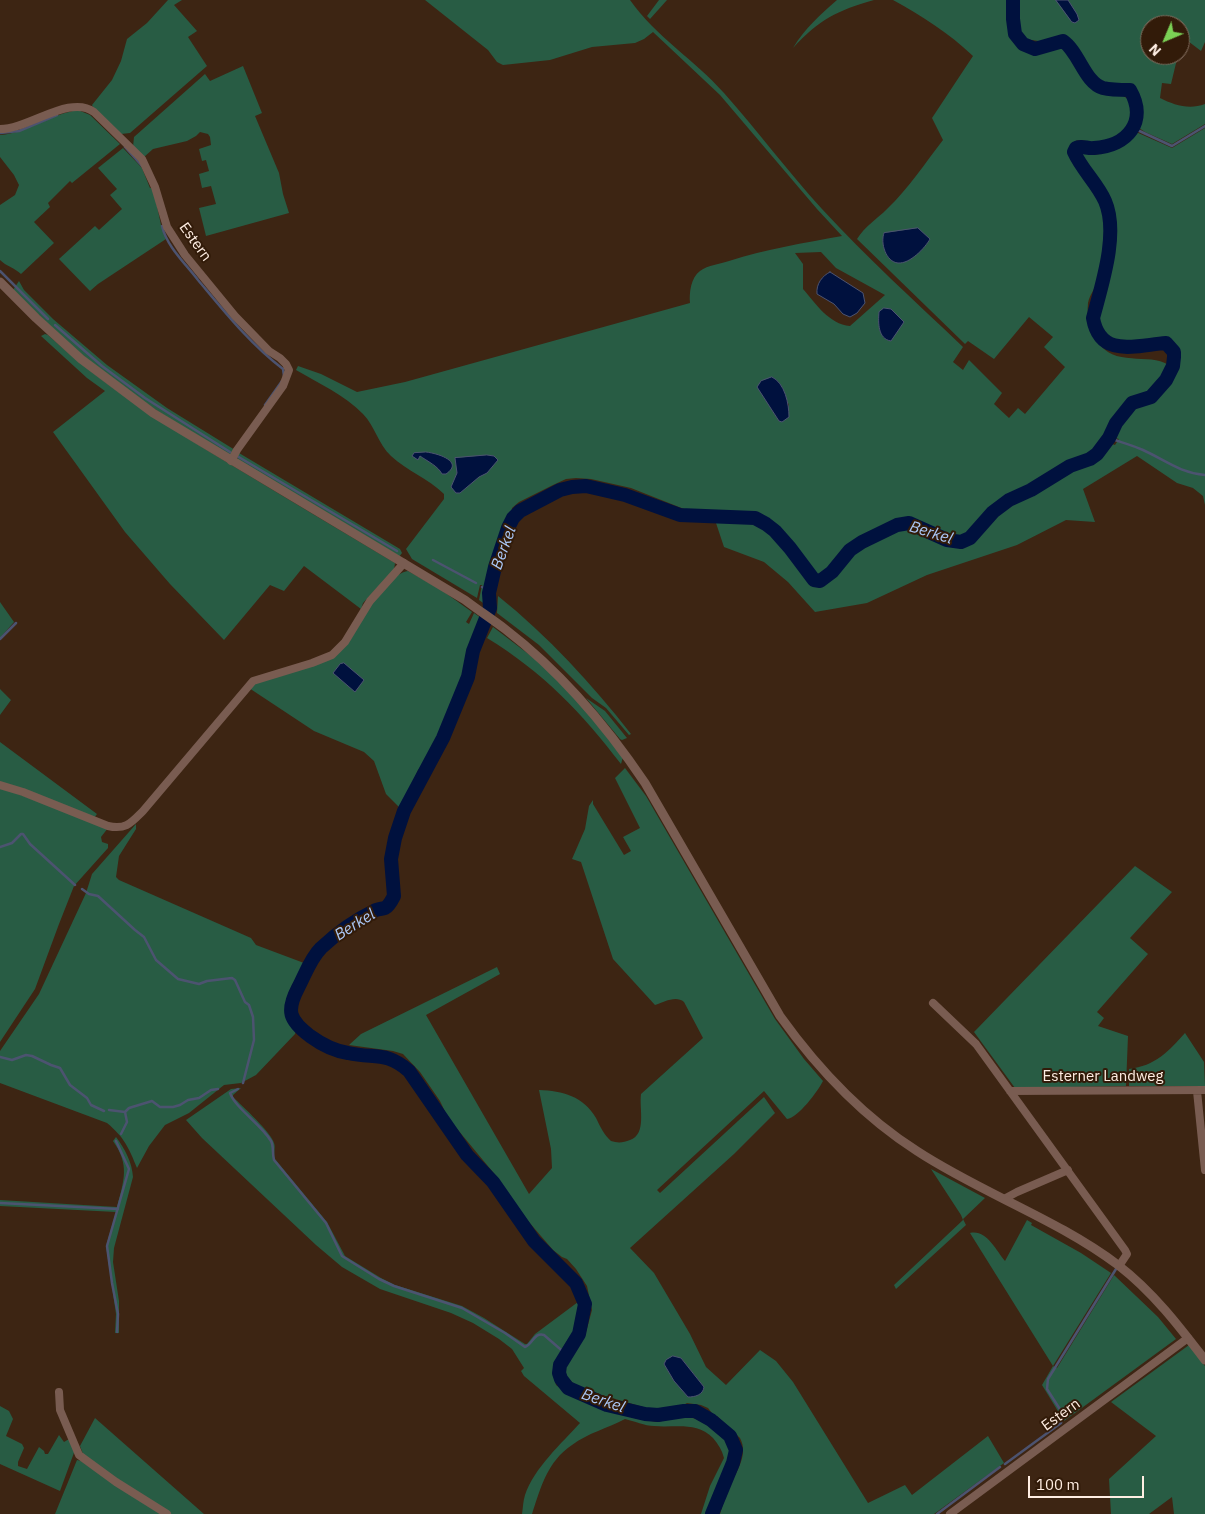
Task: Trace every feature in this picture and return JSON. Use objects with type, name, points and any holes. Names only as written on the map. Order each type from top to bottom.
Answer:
[{"type":"street","name":"Estern","points":[[0,129],[21,126],[73,106],[88,107],[125,142],[145,165],[155,187],[167,228],[184,255],[235,316],[286,364],[289,370],[283,386],[237,450],[232,461]]},
{"type":"street","points":[[0,282],[46,327],[101,375],[153,413],[465,600],[504,628],[535,654],[571,688],[630,760],[780,1016],[811,1057],[848,1096],[898,1138],[933,1161],[1074,1236],[1119,1266],[1151,1295],[1205,1360]]},
{"type":"street","points":[[0,785],[23,792],[108,826],[120,828],[132,822],[253,681],[332,655],[345,642],[370,601],[404,563]]},
{"type":"street","points":[[933,1003],[976,1044],[1125,1250],[1127,1254],[1119,1266]]},
{"type":"street","name":"Esterner Landweg","points":[[1010,1092],[1201,1091],[1205,1170]]},
{"type":"street","points":[[1004,1199],[1068,1170]]},
{"type":"street","name":"Estern","points":[[950,1514],[1188,1338]]},
{"type":"street","points":[[59,1392],[60,1410],[78,1455],[167,1514]]},
{"type":"green space","points":[[168,0],[182,0],[174,5],[197,31],[188,37],[207,66],[130,133],[121,134],[92,105],[112,80],[121,61],[127,39],[147,23]]},
{"type":"green space","points":[[425,0],[630,0],[652,26],[713,81],[809,195],[839,227],[963,347],[953,362],[963,370],[969,360],[1002,393],[994,404],[1009,418],[1018,408],[1025,414],[1065,367],[1044,347],[1053,337],[1029,317],[994,359],[968,341],[965,344],[857,239],[867,226],[903,193],[943,140],[932,118],[973,56],[935,25],[893,0],[1008,0],[1009,31],[1018,46],[1033,53],[1061,45],[1072,54],[1085,78],[1094,88],[1124,96],[1132,103],[1130,122],[1120,136],[1099,143],[1078,140],[1069,148],[1074,162],[1093,186],[1107,222],[1104,262],[1099,279],[1089,299],[1088,315],[1093,334],[1104,349],[1122,357],[1160,361],[1174,371],[1178,357],[1173,345],[1167,338],[1139,344],[1121,343],[1113,341],[1099,329],[1098,318],[1114,243],[1113,213],[1106,193],[1084,161],[1081,153],[1092,155],[1105,153],[1122,144],[1136,132],[1172,148],[1205,128],[1205,505],[1203,496],[1193,488],[1177,483],[1137,456],[1083,489],[1095,522],[1066,520],[1017,545],[927,575],[867,603],[815,612],[788,582],[764,562],[724,547],[715,520],[746,520],[755,522],[772,531],[787,547],[811,582],[820,584],[829,578],[848,555],[857,548],[895,528],[913,528],[952,544],[969,542],[996,513],[1010,503],[1028,495],[1071,468],[1091,461],[1099,456],[1109,443],[1115,445],[1119,439],[1115,438],[1120,425],[1134,408],[1153,401],[1163,392],[1169,380],[1147,395],[1132,399],[1113,419],[1111,431],[1096,452],[1069,463],[1026,490],[1008,498],[992,509],[967,537],[953,538],[916,523],[899,522],[869,533],[860,539],[842,553],[819,578],[815,577],[805,561],[776,528],[756,516],[689,511],[631,488],[591,479],[576,478],[566,479],[553,485],[519,502],[512,508],[511,516],[504,525],[491,566],[485,590],[486,605],[479,600],[482,585],[480,585],[477,598],[412,559],[406,549],[444,499],[444,494],[391,456],[371,424],[356,407],[296,370],[298,366],[321,374],[357,392],[405,382],[690,303],[690,290],[694,277],[707,267],[771,250],[842,236],[720,95],[653,32],[635,43],[592,47],[550,60],[503,65],[497,62],[488,50]],"holes":[[[821,252],[836,268],[885,295],[850,326],[829,317],[803,289],[803,264],[795,253]],[[762,394],[785,396],[789,405],[779,421]]]},
{"type":"green space","points":[[659,0],[667,0],[650,19],[647,16]]},
{"type":"green space","points":[[837,0],[874,0],[829,17],[793,48],[808,28]]},
{"type":"green space","points":[[1018,0],[1205,0],[1205,42],[1201,51],[1190,43],[1190,15],[1140,15],[1140,65],[1176,65],[1171,84],[1162,83],[1160,98],[1182,106],[1193,107],[1205,104],[1205,124],[1172,144],[1145,132],[1139,128],[1141,104],[1138,94],[1126,87],[1100,83],[1076,48],[1066,38],[1045,42],[1025,39],[1019,30],[1017,16]]},
{"type":"green space","points":[[243,66],[262,113],[255,116],[279,173],[289,213],[206,236],[199,208],[216,204],[211,186],[202,188],[199,174],[209,171],[206,160],[202,161],[199,149],[211,145],[208,134],[200,132],[187,141],[153,149],[144,157],[133,147],[134,137],[205,74],[210,81]]},
{"type":"green space","points":[[78,110],[90,115],[120,144],[72,183],[70,181],[48,203],[50,207],[34,222],[54,243],[21,274],[0,260],[0,205],[15,195],[19,185],[0,157],[0,135],[20,131],[58,115]]},
{"type":"green space","points":[[123,148],[142,168],[150,188],[153,187],[166,239],[90,291],[59,259],[95,226],[99,230],[122,209],[110,195],[117,189],[98,168]]},
{"type":"green space","points":[[19,281],[24,290],[53,319],[107,365],[167,408],[235,450],[230,456],[162,414],[86,358],[13,290]]},
{"type":"green space","points":[[45,334],[118,392],[166,425],[395,563],[394,570],[363,603],[361,609],[304,566],[284,591],[270,585],[224,640],[170,584],[125,532],[53,432],[105,391],[87,378],[41,336]]},
{"type":"green space","points":[[239,453],[400,549],[402,553],[399,557],[238,460]]},
{"type":"green space","points":[[408,571],[440,589],[472,612],[466,622],[469,624],[474,613],[481,618],[465,660],[463,679],[437,743],[430,756],[418,770],[401,809],[386,794],[374,761],[364,752],[314,731],[249,688],[254,682],[309,666],[334,656],[342,648],[369,608],[389,583],[398,575]]},
{"type":"green space","points":[[498,596],[569,661],[631,734],[629,735],[606,708],[592,698],[539,645],[497,613]]},
{"type":"green space","points":[[0,602],[14,622],[0,638]]},
{"type":"green space","points":[[493,627],[535,659],[562,684],[585,709],[623,757],[621,764],[591,727],[560,695],[526,665],[487,638]]},
{"type":"green space","points":[[0,689],[11,700],[0,715]]},
{"type":"green space","points":[[586,698],[605,711],[627,738],[620,739]]},
{"type":"green space","points":[[0,742],[97,814],[94,818],[0,783]]},
{"type":"green space","points":[[625,768],[646,796],[775,1019],[804,1059],[823,1081],[802,1109],[787,1119],[764,1091],[657,1190],[660,1193],[764,1097],[775,1113],[734,1154],[630,1248],[654,1273],[690,1334],[706,1367],[726,1385],[760,1350],[776,1361],[793,1382],[868,1503],[905,1485],[912,1495],[988,1436],[1004,1463],[934,1514],[720,1514],[742,1457],[743,1451],[740,1438],[717,1416],[715,1417],[708,1408],[701,1405],[687,1403],[676,1409],[657,1411],[576,1386],[567,1377],[564,1369],[585,1336],[592,1310],[587,1286],[576,1269],[567,1259],[553,1250],[509,1198],[497,1177],[448,1118],[440,1101],[420,1072],[403,1054],[349,1045],[361,1034],[497,967],[500,974],[426,1015],[529,1194],[552,1168],[551,1149],[539,1090],[564,1093],[585,1104],[611,1141],[622,1142],[635,1137],[639,1132],[641,1120],[641,1094],[703,1038],[684,1002],[674,999],[655,1005],[613,959],[581,862],[572,859],[585,829],[589,806],[593,800],[593,804],[624,855],[631,851],[623,837],[640,828],[615,778]],"holes":[[[681,1358],[704,1387],[674,1381],[664,1364]]]},
{"type":"green space","points":[[0,787],[108,828],[101,837],[102,842],[108,844],[108,848],[74,886],[35,989],[0,1042]]},
{"type":"green space","points":[[136,824],[136,829],[119,856],[116,877],[119,880],[251,938],[256,945],[304,963],[287,997],[287,1013],[296,1031],[295,1034],[256,1075],[241,1083],[224,1085],[189,1113],[165,1125],[149,1146],[137,1168],[125,1143],[107,1123],[0,1083],[0,1051],[39,994],[86,893],[92,874]]},
{"type":"green space","points":[[1135,866],[1172,892],[1130,938],[1148,954],[1097,1012],[1104,1018],[1098,1026],[1128,1036],[1126,1086],[1015,1088],[974,1032]]},
{"type":"green space","points":[[1185,1033],[1204,1062],[1205,1086],[1129,1086],[1129,1069],[1146,1065],[1161,1057]]},
{"type":"green space","points":[[241,1088],[233,1097],[272,1138],[275,1145],[275,1159],[327,1222],[345,1256],[395,1285],[462,1306],[525,1344],[535,1334],[578,1302],[578,1324],[562,1349],[553,1372],[556,1385],[571,1396],[589,1400],[598,1406],[634,1418],[657,1422],[686,1416],[711,1427],[726,1441],[731,1454],[706,1514],[701,1514],[710,1486],[724,1458],[720,1447],[713,1438],[700,1429],[693,1427],[651,1426],[625,1419],[585,1437],[563,1452],[556,1459],[546,1476],[532,1514],[522,1514],[525,1495],[535,1475],[549,1456],[580,1423],[524,1376],[521,1371],[524,1368],[512,1349],[499,1339],[473,1323],[451,1313],[380,1289],[342,1267],[202,1138],[186,1120],[231,1089]]},
{"type":"green space","points":[[116,1137],[127,1156],[133,1177],[114,1248],[113,1262],[119,1301],[119,1333],[115,1333],[116,1314],[106,1246],[116,1212],[0,1206],[0,1200],[117,1207],[122,1189],[124,1165],[113,1141]]},
{"type":"green space","points":[[931,1169],[985,1198],[963,1219],[966,1225],[896,1289],[894,1285],[963,1220]]},
{"type":"green space","points":[[1027,1220],[1032,1223],[1031,1225],[1081,1253],[1111,1273],[1053,1366],[970,1233],[981,1234],[986,1237],[1005,1261]]},
{"type":"green space","points":[[1114,1275],[1158,1317],[1176,1339],[1064,1421],[1042,1385],[1053,1366],[1057,1368]]},
{"type":"green space","points":[[1189,1345],[1205,1366],[1205,1514],[1174,1514],[1172,1497],[1149,1514],[1111,1514],[1109,1479],[1156,1436],[1111,1402]]},
{"type":"green space","points":[[0,1406],[9,1411],[13,1419],[6,1436],[22,1444],[24,1448],[18,1466],[27,1469],[39,1447],[45,1454],[48,1454],[59,1435],[64,1442],[69,1439],[75,1450],[60,1491],[0,1464]]},
{"type":"green space","points":[[95,1418],[204,1514],[170,1514],[93,1464],[83,1454],[80,1446]]},
{"type":"green space","points":[[77,1460],[81,1461],[162,1514],[55,1514]]},
{"type":"water","points":[[1056,0],[1068,0],[1079,20],[1075,23],[1072,22]]},
{"type":"water","points":[[918,228],[930,239],[917,255],[903,263],[894,262],[887,256],[883,242],[884,233]]},
{"type":"water","points":[[830,272],[863,293],[865,303],[857,313],[850,317],[843,314],[834,304],[817,294],[817,287],[820,281]]},
{"type":"water","points":[[884,308],[891,309],[904,322],[891,341],[883,337],[880,330],[879,312]]},
{"type":"water","points":[[772,377],[780,384],[787,400],[789,417],[782,422],[779,421],[757,387],[761,381]]},
{"type":"water","points":[[426,452],[447,458],[451,462],[451,469],[446,474],[442,474],[435,466],[420,456],[418,460],[412,456],[414,453]]},
{"type":"water","points":[[494,456],[498,460],[487,473],[479,477],[460,493],[456,493],[451,487],[457,473],[455,458]]},
{"type":"water","points":[[344,663],[364,680],[355,692],[333,673],[340,664]]},
{"type":"water","points":[[673,1356],[681,1358],[704,1387],[700,1394],[688,1397],[674,1381],[664,1364],[666,1360]]},
{"type":"waterway","name":"Berkel","points":[[712,1514],[733,1463],[736,1450],[730,1436],[711,1420],[695,1411],[658,1415],[645,1414],[607,1405],[568,1388],[561,1379],[559,1373],[560,1365],[579,1334],[585,1304],[576,1283],[534,1241],[493,1182],[467,1155],[409,1071],[387,1058],[343,1052],[319,1042],[303,1030],[294,1020],[291,1009],[292,1003],[317,952],[353,923],[375,910],[385,908],[394,896],[391,859],[395,838],[404,811],[443,738],[468,677],[473,651],[490,608],[489,593],[495,567],[508,528],[513,518],[520,511],[560,490],[586,486],[625,495],[680,515],[755,518],[775,531],[814,580],[820,581],[832,572],[850,550],[897,525],[909,523],[947,540],[961,542],[970,538],[993,512],[1009,500],[1031,490],[1070,466],[1090,459],[1097,454],[1109,438],[1116,423],[1132,403],[1151,397],[1166,380],[1173,366],[1174,357],[1174,352],[1166,343],[1121,347],[1103,339],[1097,331],[1093,318],[1108,259],[1110,243],[1109,214],[1102,194],[1074,152],[1078,147],[1106,146],[1125,137],[1132,130],[1135,121],[1137,112],[1135,101],[1130,90],[1109,89],[1097,85],[1091,80],[1069,46],[1063,41],[1035,49],[1023,44],[1015,34],[1013,0]]},
{"type":"waterway","points":[[0,133],[19,131],[57,115]]},
{"type":"waterway","points":[[1133,128],[1172,146],[1205,126]]},
{"type":"waterway","points":[[125,147],[142,166]]},
{"type":"waterway","points":[[162,226],[164,234],[182,261],[238,327],[259,349],[283,369],[284,376]]},
{"type":"waterway","points":[[0,271],[48,319]]},
{"type":"waterway","points":[[55,325],[102,366],[145,398],[230,452]]},
{"type":"waterway","points":[[265,405],[282,381]]},
{"type":"waterway","points":[[1109,438],[1143,450],[1180,469],[1205,475]]},
{"type":"waterway","points":[[237,456],[397,551]]},
{"type":"waterway","points":[[433,560],[476,583]]},
{"type":"waterway","name":"Berkel","points":[[482,587],[490,591]]},
{"type":"waterway","points":[[0,639],[16,623]]},
{"type":"waterway","points":[[0,847],[12,843],[23,834],[30,844],[75,885]]},
{"type":"waterway","points":[[82,889],[89,894],[98,896],[144,937],[156,960],[178,979],[199,984],[207,981],[232,978],[235,980],[245,1002],[249,1005],[253,1017],[254,1040],[243,1083]]},
{"type":"waterway","points":[[0,1057],[12,1060],[26,1055],[32,1056],[60,1068],[70,1085],[87,1098],[91,1105],[104,1111]]},
{"type":"waterway","points":[[109,1110],[125,1112],[129,1108],[152,1101],[160,1107],[173,1107],[188,1100],[199,1098],[211,1090],[218,1089]]},
{"type":"waterway","points":[[238,1089],[230,1093],[233,1099],[267,1135],[271,1141],[274,1160],[326,1223],[342,1256],[394,1286],[462,1308],[525,1347],[538,1335],[544,1335],[567,1355]]},
{"type":"waterway","points":[[121,1134],[127,1122],[125,1112]]},
{"type":"waterway","points":[[116,1141],[129,1169],[107,1246],[118,1314],[117,1332]]},
{"type":"waterway","points":[[0,1203],[118,1209]]},
{"type":"waterway","points":[[1005,1464],[1061,1423],[1063,1414],[1047,1389],[1048,1379],[1116,1269]]},
{"type":"waterway","points":[[937,1514],[1000,1467]]}]
